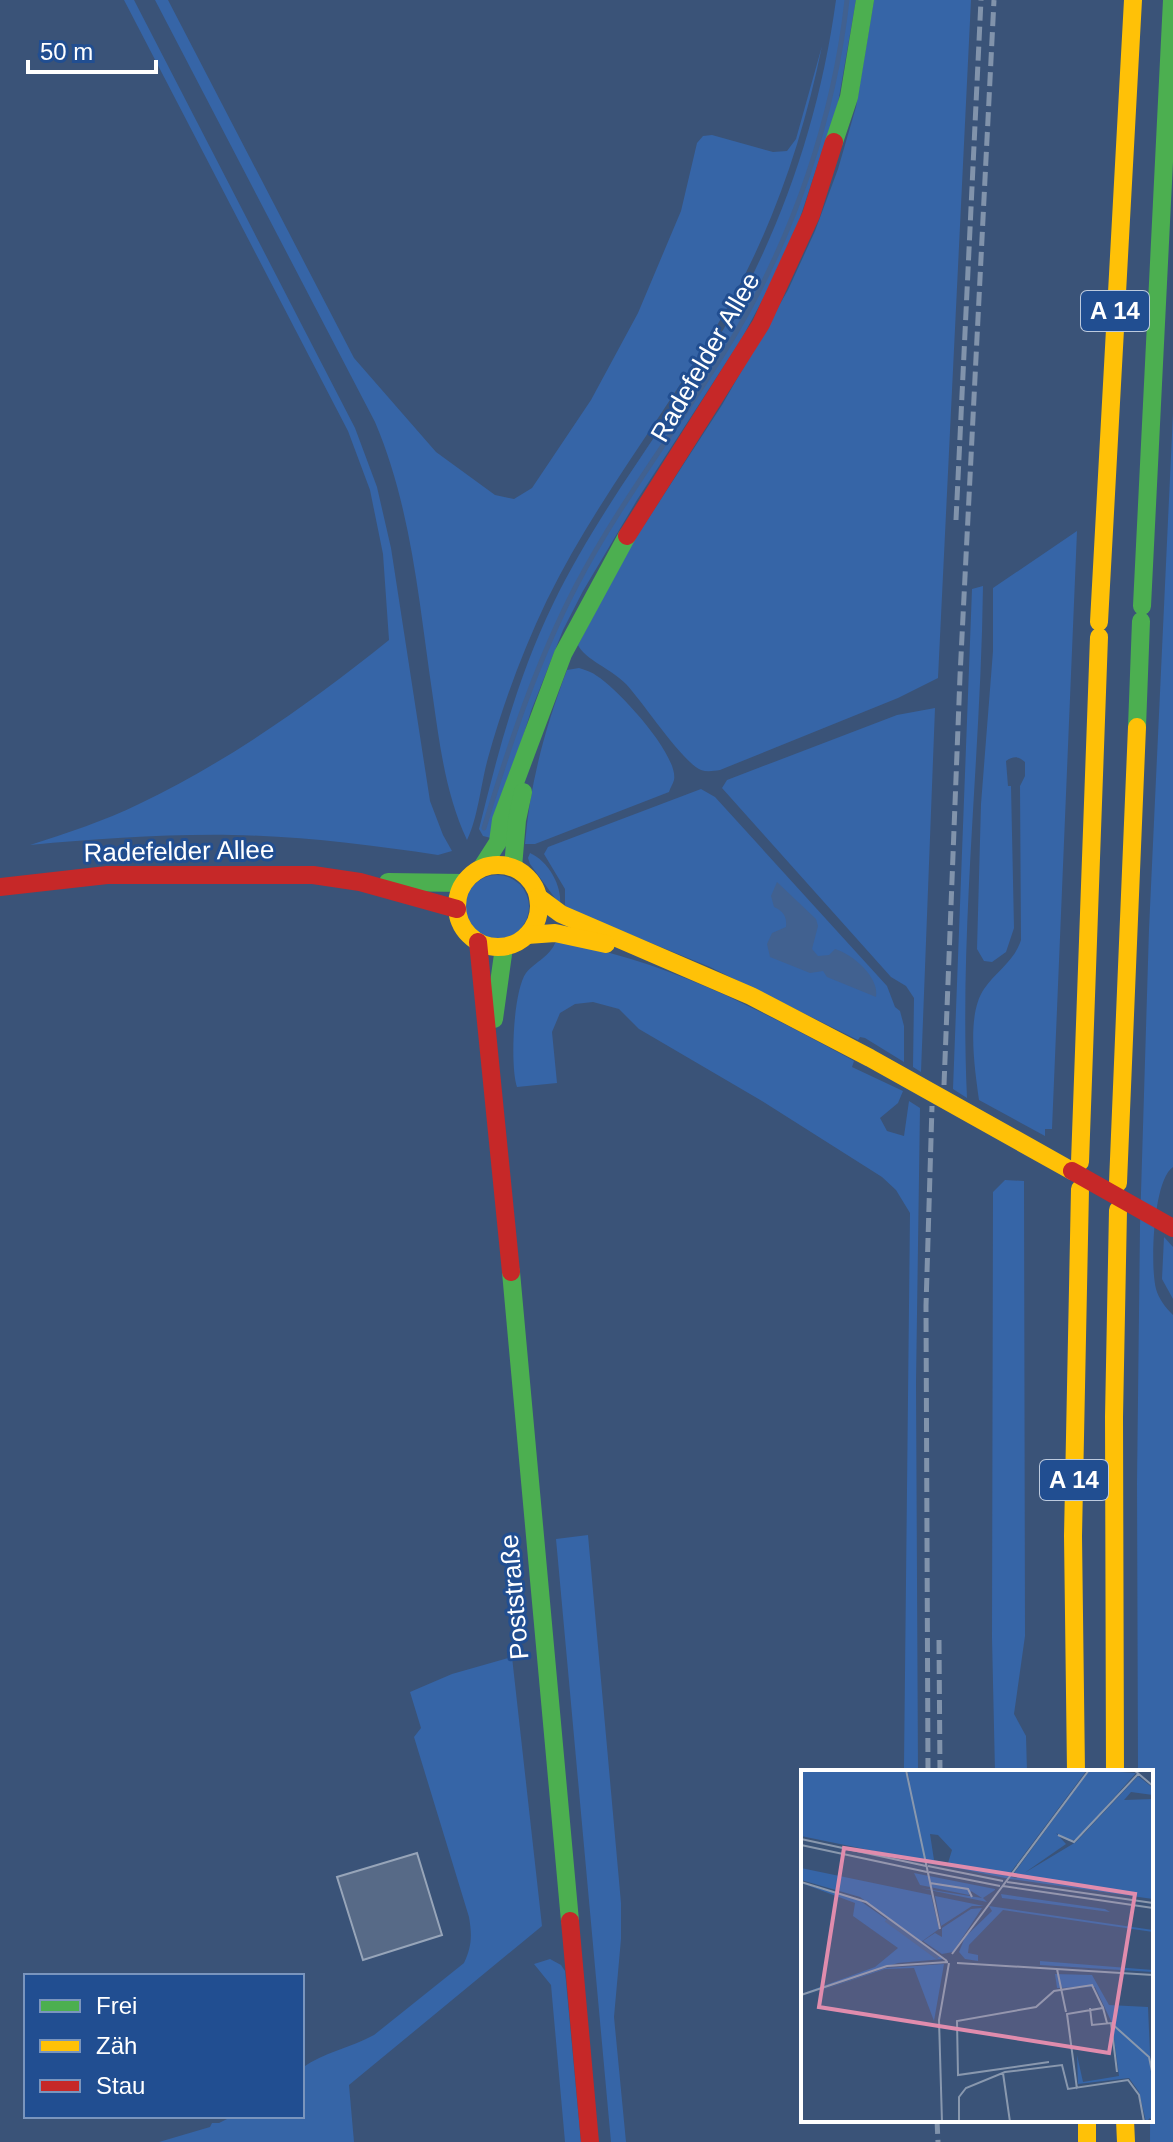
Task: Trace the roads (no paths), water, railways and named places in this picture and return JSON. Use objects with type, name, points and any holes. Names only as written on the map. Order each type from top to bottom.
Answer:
[{"type":"main road","name":"Radefelder Allee","points":[[482,867],[498,842],[501,820],[578,624],[637,517],[761,324],[811,215],[849,97],[865,0]]},
{"type":"main road","name":"A 14","points":[[1080,1162],[1099,630],[1133,0]]},
{"type":"main road","name":"A 14","points":[[1118,1183],[1141,613],[1172,0]]},
{"type":"main road","name":"Radefelder Allee","points":[[513,867],[517,820],[539,719]]},
{"type":"main road","points":[[482,867],[513,867],[525,874],[533,884],[539,911],[535,924],[517,943],[504,947],[478,942],[460,922],[458,895],[464,883],[482,867]]},
{"type":"main road","name":"Radefelder Allee","points":[[0,887],[107,875],[313,875],[360,882]]},
{"type":"main road","points":[[360,882],[464,883]]},
{"type":"main road","points":[[360,882],[457,909]]},
{"type":"main road","points":[[538,897],[561,914],[751,996],[870,1058],[1173,1228]]},
{"type":"main road","points":[[527,935],[555,933],[650,953]]},
{"type":"main road","name":"Poststraße","points":[[478,942],[590,2142]]},
{"type":"main road","name":"Poststraße","points":[[490,1047],[504,947]]},
{"type":"main road","name":"A 14","points":[[1076,1770],[1073,1504],[1080,1189]]},
{"type":"main road","name":"A 14","points":[[1115,1770],[1114,1417],[1118,1210]]},
{"type":"main road","points":[[1125,2122],[1126,2142]]},
{"type":"waterway","points":[[484,828],[536,675],[576,586],[613,522],[734,336],[756,297],[793,216],[832,88],[847,0]]},
{"type":"railway","points":[[956,520],[981,0]]},
{"type":"railway","points":[[944,1085],[960,676],[994,0]]},
{"type":"railway","points":[[928,1770],[926,1306],[932,1106]]},
{"type":"railway","points":[[939,1640],[940,1770]]},
{"type":"railway","points":[[937,2122],[938,2142]]}]
